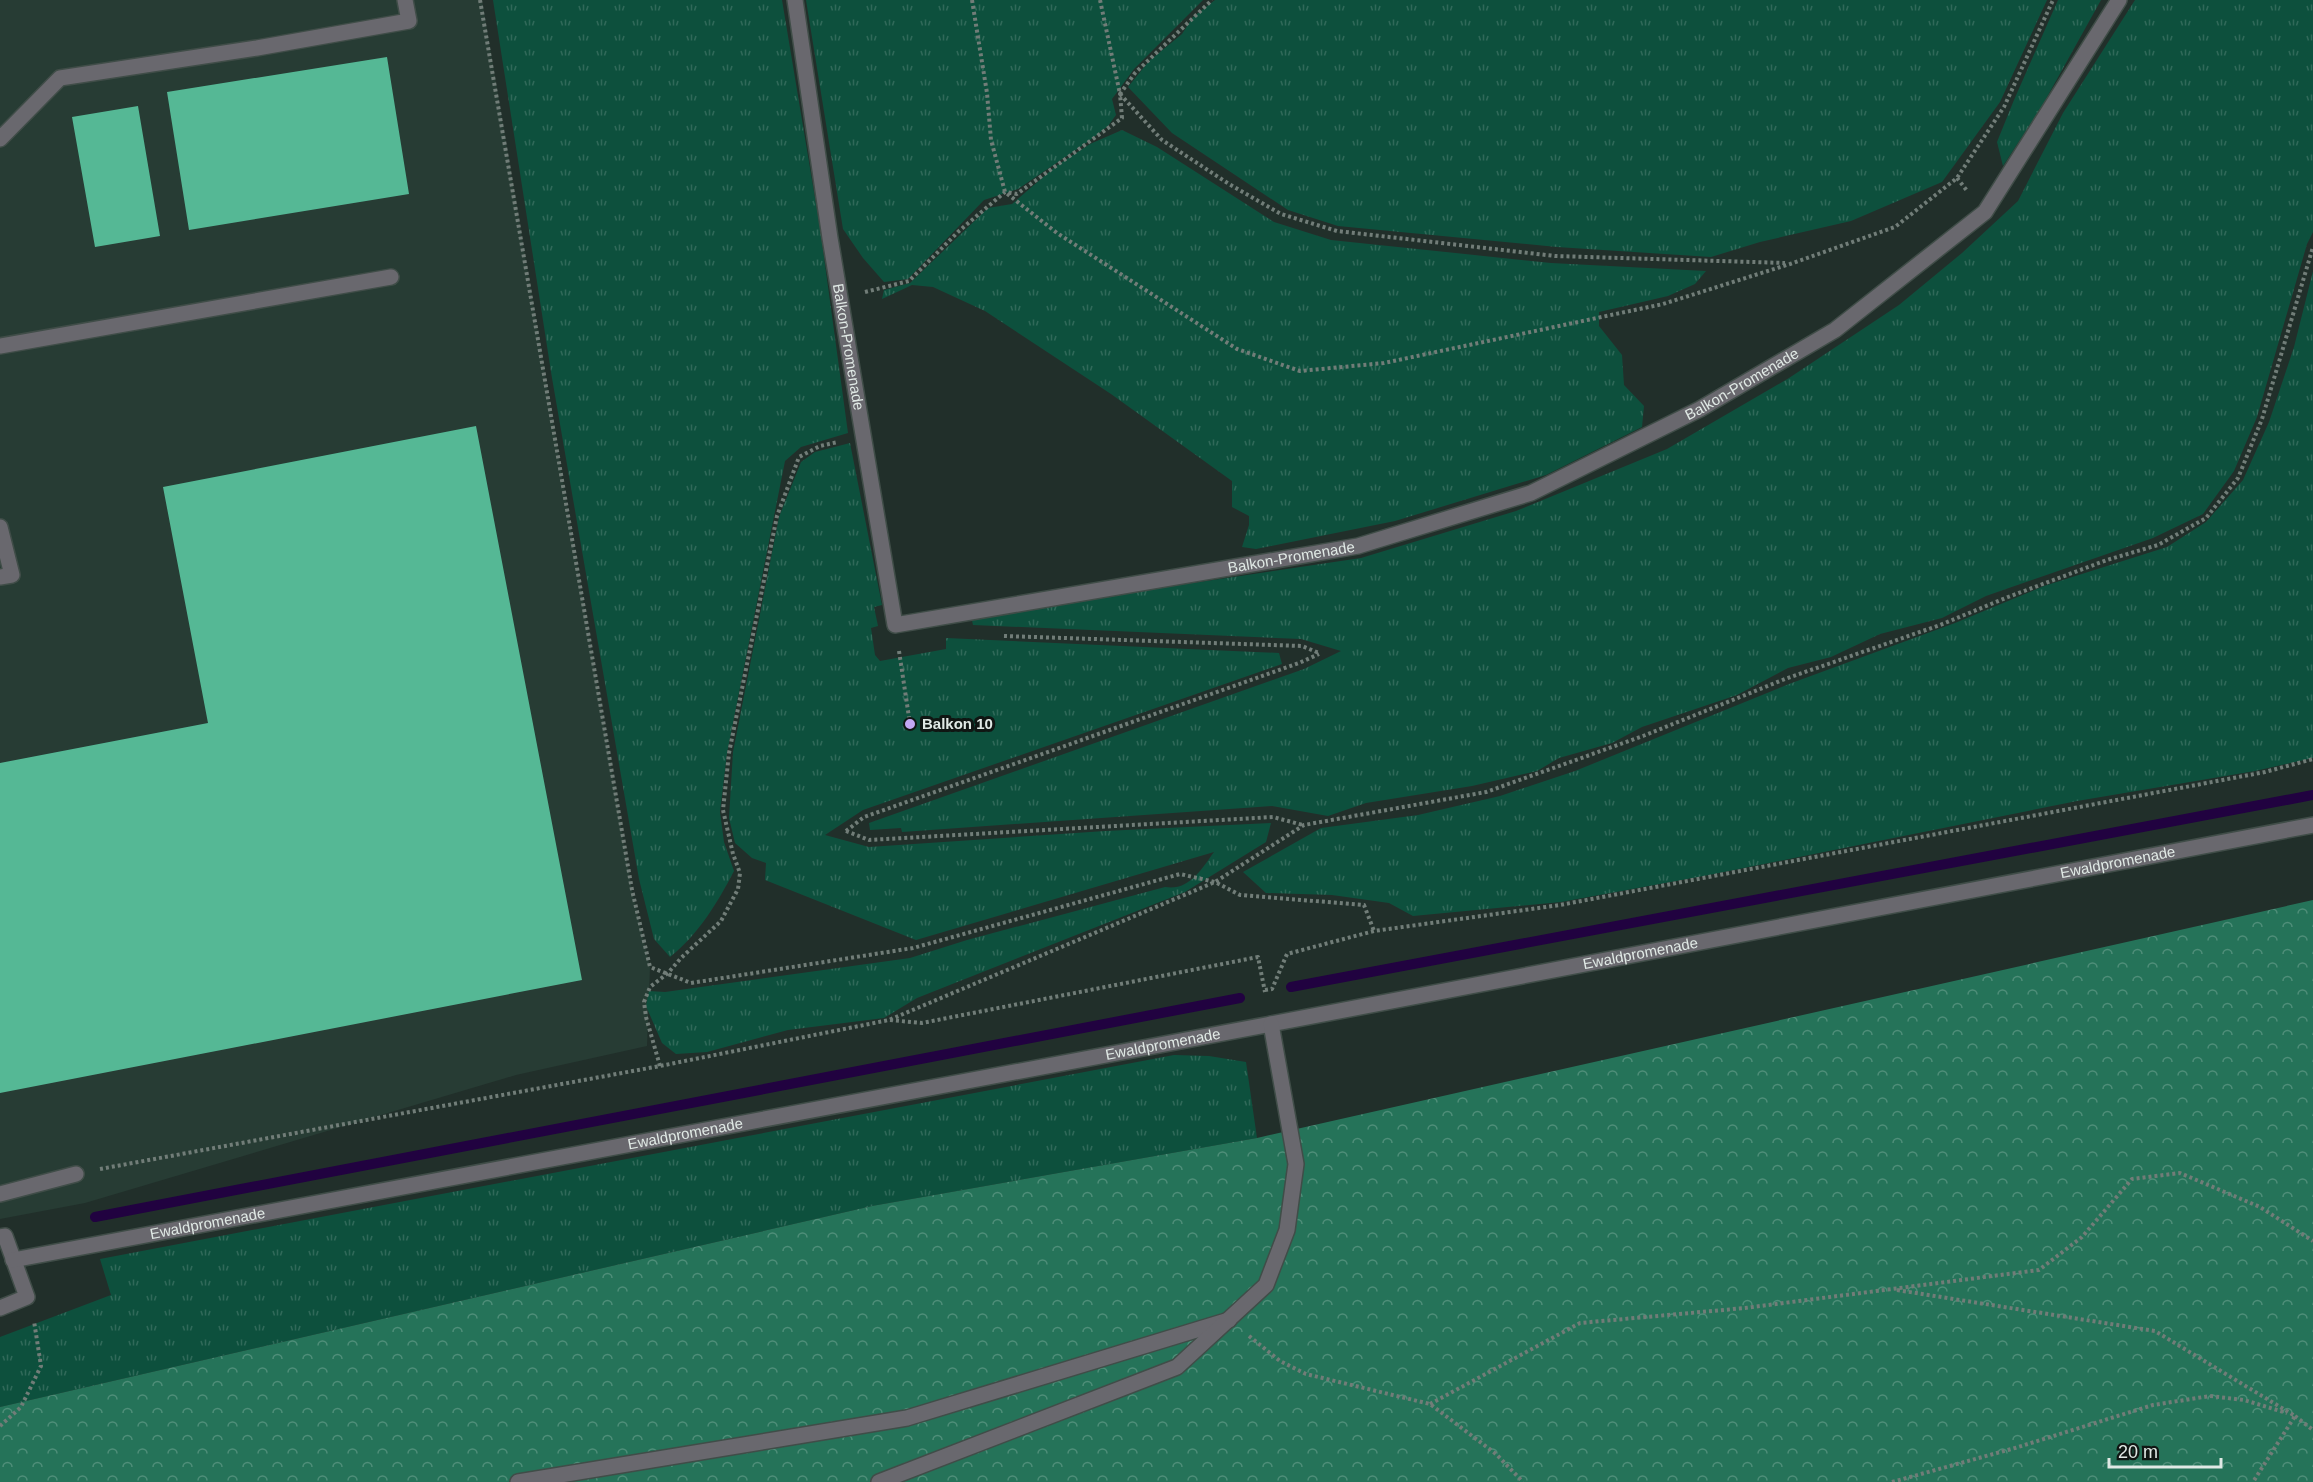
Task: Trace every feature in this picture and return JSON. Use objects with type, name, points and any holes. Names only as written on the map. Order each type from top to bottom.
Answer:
[{"type":"street","points":[[0,139],[60,78],[257,48],[409,21],[405,0]]},
{"type":"street","name":"Balkon-Promenade","points":[[795,0],[895,625],[1358,546],[1532,493],[1700,409],[1835,330],[1985,212],[2118,0]]},
{"type":"street","points":[[0,346],[391,278]]},
{"type":"street","points":[[0,527],[12,575],[0,577]]},
{"type":"street","name":"Ewaldpromenade","points":[[13,1260],[1271,1024],[2313,825]]},
{"type":"street","points":[[879,1482],[1178,1367],[1266,1285],[1287,1230],[1296,1164],[1271,1024]]},
{"type":"street","points":[[0,1194],[76,1174]]},
{"type":"street","points":[[0,1308],[27,1297],[2,1232]]},
{"type":"street","points":[[518,1482],[907,1418],[1229,1320]]},
{"type":"path","points":[[480,0],[632,891],[650,967],[691,982],[913,948],[1180,874],[1215,882],[1240,895],[1364,905],[1374,931]]},
{"type":"path","points":[[972,0],[987,93],[991,140],[1005,192],[1056,233],[1237,349],[1300,371],[1384,363],[1663,304],[1790,264],[1895,227],[1957,178],[2004,108],[2053,0]]},
{"type":"path","points":[[841,298],[909,281],[959,231],[1005,192],[1017,194],[1122,118],[1120,94],[1100,0]]},
{"type":"path","points":[[1120,94],[1135,73],[1212,0]]},
{"type":"path","points":[[1120,94],[1162,140],[1229,184],[1281,214],[1337,231],[1555,256],[1790,264]]},
{"type":"path","points":[[76,1174],[660,1066],[889,1020],[1215,882],[1304,825],[1486,792],[1643,736],[1785,679],[1940,625],[2107,560],[2158,545],[2206,518],[2238,478],[2262,419],[2313,247]]},
{"type":"path","points":[[660,1066],[644,1002],[650,987],[668,973],[721,921],[738,890],[740,873],[733,855],[723,810],[729,753],[777,516],[799,457],[820,446],[865,436]]},
{"type":"path","points":[[1003,636],[1302,646],[1319,654],[864,817],[846,831],[869,840],[1273,817],[1304,825]]},
{"type":"path","points":[[899,649],[910,724]]},
{"type":"path","points":[[1264,990],[1272,989],[1287,954],[1374,931],[1560,905],[2242,777],[2313,759]]},
{"type":"path","points":[[889,1020],[922,1023],[1258,957],[1271,1024]]},
{"type":"path","points":[[1430,1404],[1580,1323],[1745,1308],[2039,1270],[2082,1237],[2132,1179],[2180,1173],[2260,1207],[2313,1241]]},
{"type":"path","points":[[1892,1289],[2155,1331],[2295,1416],[2313,1430]]},
{"type":"path","points":[[0,1426],[21,1407],[41,1366],[33,1315],[27,1297]]},
{"type":"path","points":[[1229,1320],[1280,1361],[1306,1374],[1430,1404],[1496,1454],[1523,1482]]},
{"type":"path","points":[[1892,1482],[2153,1406],[2210,1396],[2244,1400],[2295,1416]]},
{"type":"path","points":[[2253,1482],[2295,1416]]},
{"type":"shaded area","points":[[0,0],[482,0],[632,890],[650,967],[647,1046],[516,1075],[85,1203],[0,1219]]},
{"type":"green space","points":[[493,0],[782,0],[820,228],[848,433],[801,447],[785,461],[727,753],[720,812],[724,842],[734,871],[690,939],[670,957],[654,939],[639,879],[552,378]]},
{"type":"green space","points":[[806,0],[1203,0],[1134,69],[1112,99],[1116,115],[1108,126],[1018,189],[984,200],[908,279],[884,282],[863,258],[843,229]]},
{"type":"green space","points":[[1215,0],[2047,0],[2000,102],[1942,182],[1851,221],[1760,242],[1711,257],[1557,247],[1338,226],[1288,210],[1172,133],[1128,87],[1149,61],[1182,34],[1193,17]]},
{"type":"green space","points":[[2058,0],[2101,0],[2042,106],[2003,166],[1997,142]]},
{"type":"green space","points":[[2135,0],[2313,0],[2313,232],[2307,244],[2257,417],[2234,471],[2203,514],[2153,538],[1986,596],[1942,618],[1880,634],[1831,657],[1788,668],[1737,695],[1642,727],[1612,743],[1559,758],[1537,771],[1472,786],[1366,803],[1328,816],[1272,806],[902,832],[901,828],[870,830],[869,823],[1304,669],[1341,651],[1301,639],[973,625],[971,616],[1361,558],[1516,511],[1667,449],[1789,378],[1899,305],[1962,253],[2018,201],[2063,113]]},
{"type":"green space","points":[[1122,130],[1157,147],[1274,222],[1331,240],[1551,263],[1706,271],[1695,284],[1668,296],[1599,312],[1599,326],[1622,355],[1624,385],[1644,406],[1642,427],[1546,475],[1395,521],[1256,549],[1242,547],[1249,525],[1249,516],[1232,507],[1232,481],[1111,394],[985,311],[933,287],[912,285],[882,299],[884,290],[910,283],[988,208],[1012,204],[1056,166],[1090,144]]},
{"type":"green space","points":[[2313,271],[2313,758],[2255,771],[2077,801],[1709,875],[1561,902],[1413,916],[1389,903],[1332,895],[1266,893],[1243,872],[1321,828],[1418,815],[1500,796],[1575,771],[1789,684],[1955,623],[2044,586],[2167,547],[2206,522],[2243,480],[2269,422],[2294,347]]},
{"type":"green space","points":[[850,443],[882,605],[874,607],[878,626],[871,628],[875,655],[880,661],[946,649],[946,638],[1279,653],[1282,664],[863,810],[825,835],[869,847],[1105,831],[1271,823],[1266,842],[1185,892],[917,998],[884,1018],[788,1030],[707,1052],[676,1054],[662,1043],[646,1006],[649,991],[665,992],[910,958],[967,940],[1165,887],[1181,886],[1194,878],[1214,852],[916,940],[765,880],[766,863],[752,858],[735,843],[729,818],[733,752],[779,517],[801,462],[815,452]]},
{"type":"green space","points":[[2313,900],[2313,1482],[0,1482],[0,1407],[872,1206],[1257,1138]]},
{"type":"green space","points":[[1174,1055],[1209,1056],[1246,1062],[1257,1138],[872,1206],[0,1407],[0,1337],[111,1295],[100,1259]]},
{"type":"building","points":[[387,57],[409,194],[189,230],[167,92]]},
{"type":"building","points":[[138,106],[160,236],[95,247],[72,117]]},
{"type":"building","points":[[476,426],[582,980],[0,1093],[0,763],[208,723],[163,487]]},
{"type":"waterway","points":[[1291,987],[2313,795]]},
{"type":"waterway","points":[[95,1217],[1240,998]]},
{"type":"place","name":"Balkon 10","points":[[910,724]]}]
